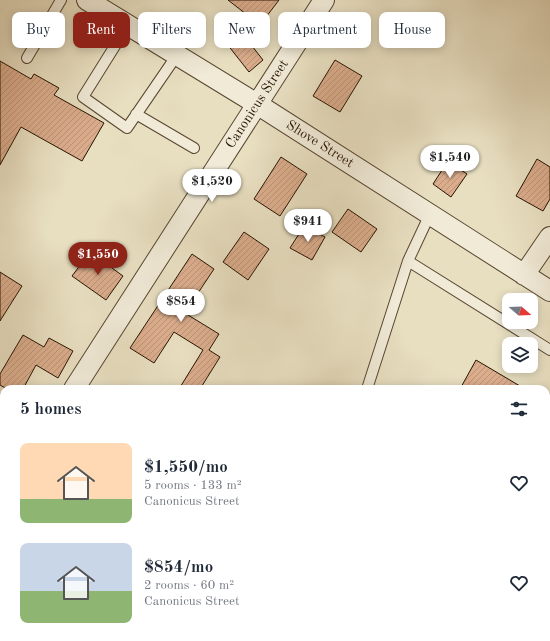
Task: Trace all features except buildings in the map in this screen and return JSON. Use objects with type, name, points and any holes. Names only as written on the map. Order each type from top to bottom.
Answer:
[{"type":"street","name":"Shove Street","points":[[87,0],[107,12]]},
{"type":"street","name":"Canonicus Street","points":[[77,385],[324,0]]},
{"type":"street","name":"Shove Street","points":[[130,26],[257,104],[550,291]]},
{"type":"street","points":[[524,275],[550,236]]},
{"type":"lane","points":[[27,58],[61,0]]},
{"type":"lane","points":[[114,48],[83,97],[127,128],[176,55]]},
{"type":"lane","points":[[136,114],[194,148]]},
{"type":"lane","points":[[368,385],[408,261],[430,214]]},
{"type":"lane","points":[[408,261],[550,350]]}]
